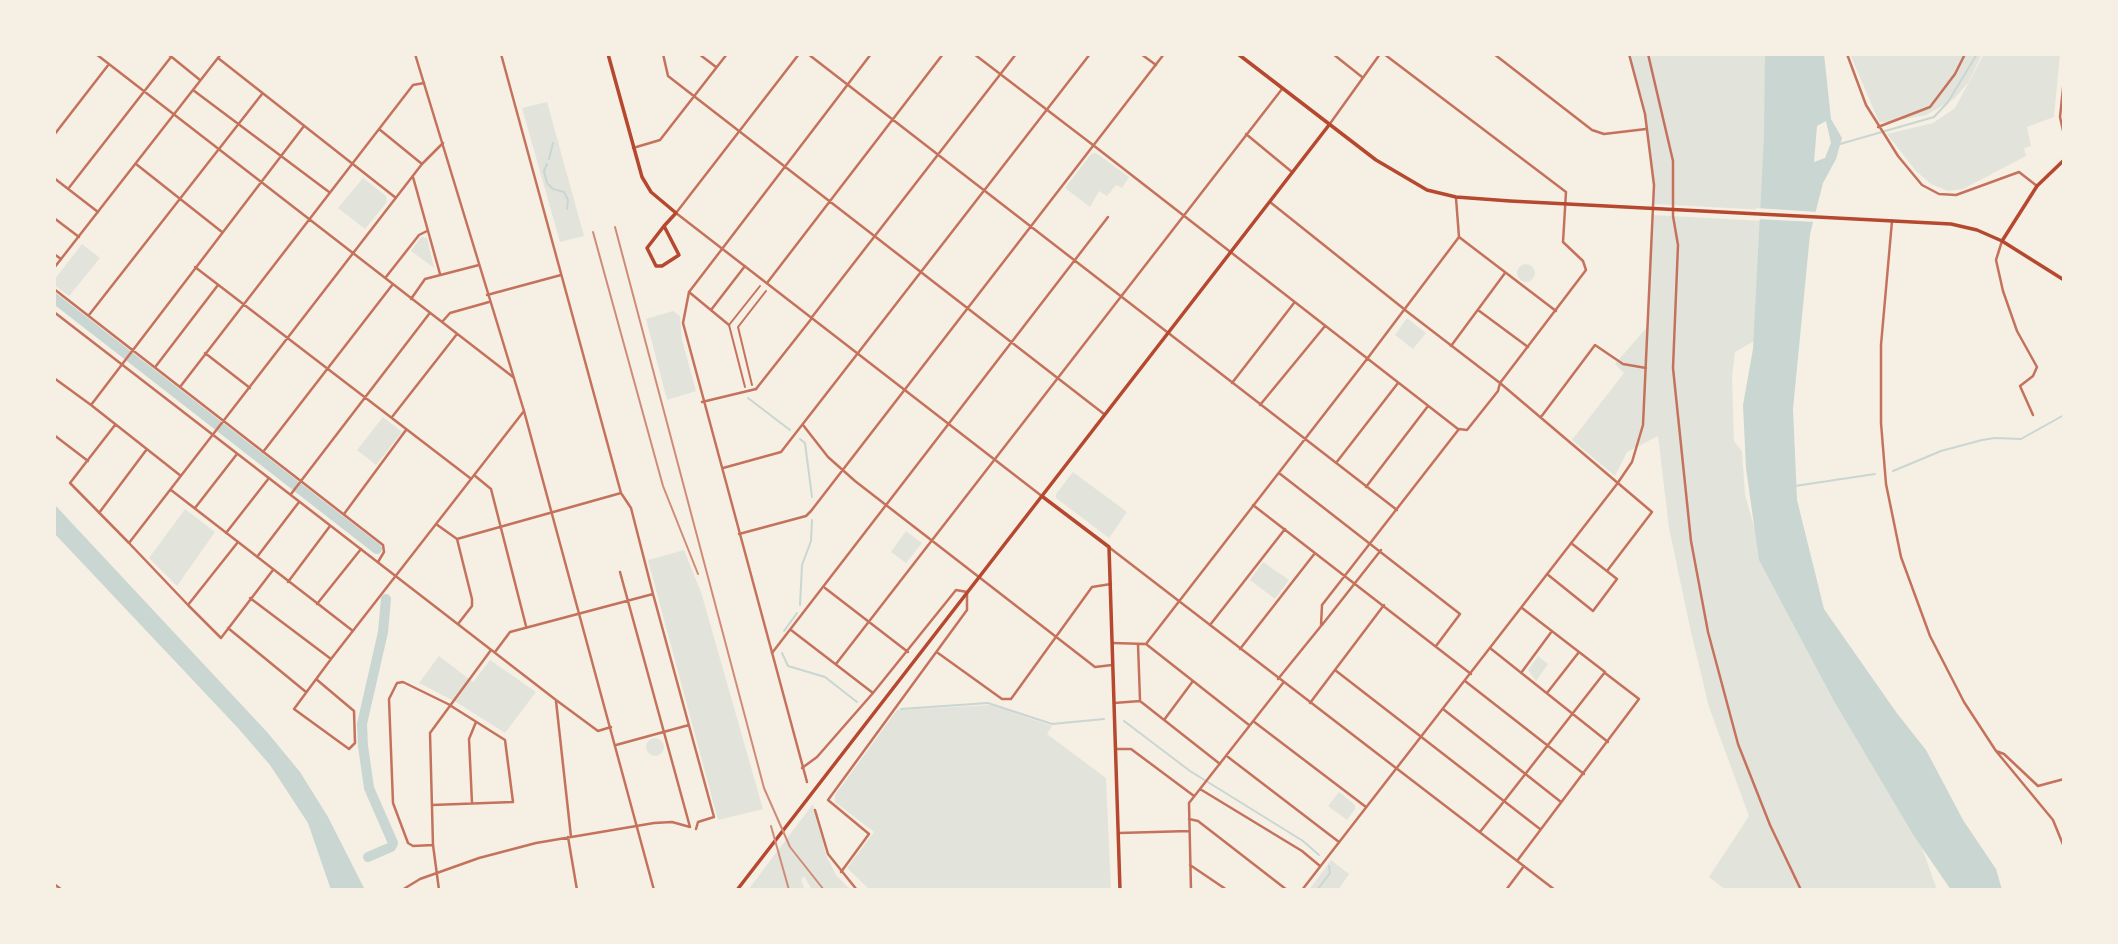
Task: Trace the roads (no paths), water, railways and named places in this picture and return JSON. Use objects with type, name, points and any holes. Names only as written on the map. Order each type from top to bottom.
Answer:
[{"type":"main road","points":[[608,54],[646,186],[676,212],[664,226],[647,248],[656,266],[662,266],[679,255],[664,226]]},
{"type":"main road","points":[[1238,54],[1329,125],[1405,179],[1427,190],[1456,197],[1963,226],[2002,241],[2064,280]]},
{"type":"main road","points":[[737,890],[1329,125]]},
{"type":"main road","points":[[2002,241],[2037,186],[2064,160]]},
{"type":"main road","points":[[1043,497],[1109,547],[1120,890]]},
{"type":"street","points":[[96,54],[513,377]]},
{"type":"street","points":[[54,268],[221,54]]},
{"type":"street","points":[[415,54],[486,295],[524,411],[654,890]]},
{"type":"street","points":[[501,54],[621,494],[632,508],[714,817],[698,822],[696,829]]},
{"type":"street","points":[[663,54],[668,76],[1106,415]]},
{"type":"street","points":[[699,54],[717,67]]},
{"type":"street","points":[[633,148],[660,140],[727,54]]},
{"type":"street","points":[[799,54],[676,212],[1043,497]]},
{"type":"street","points":[[808,54],[1397,510]]},
{"type":"street","points":[[807,782],[702,402],[683,323],[689,292],[872,54]]},
{"type":"street","points":[[767,283],[943,54]]},
{"type":"street","points":[[974,54],[1398,383],[1459,429],[1467,430],[1586,270],[1583,261],[1563,242],[1566,192],[1382,54],[1362,77],[1329,125]]},
{"type":"street","points":[[702,402],[756,389],[1016,54]]},
{"type":"street","points":[[721,468],[781,452],[1090,54]]},
{"type":"street","points":[[1141,54],[1156,65]]},
{"type":"street","points":[[739,534],[806,516],[1164,54]]},
{"type":"street","points":[[1333,54],[1362,77]]},
{"type":"street","points":[[1494,54],[1592,130],[1604,134],[1648,128]]},
{"type":"street","points":[[1301,890],[1617,484],[1639,442],[1646,368],[1653,170],[1648,128],[1629,54]]},
{"type":"street","points":[[1648,54],[1674,161],[1678,245],[1673,323],[1676,409],[1698,580],[1719,678],[1738,744],[1770,825],[1801,890]]},
{"type":"street","points":[[1847,54],[1866,105],[1878,127],[1922,185],[1939,194],[1968,192],[2019,172],[2037,186]]},
{"type":"street","points":[[1878,127],[1930,107],[1955,74],[1965,54]]},
{"type":"street","points":[[68,189],[169,55],[200,80]]},
{"type":"street","points":[[218,58],[396,198]]},
{"type":"street","points":[[54,135],[109,64]]},
{"type":"street","points":[[2064,79],[2060,117],[2064,135]]},
{"type":"street","points":[[180,387],[242,303],[413,85],[424,83]]},
{"type":"street","points":[[836,664],[1282,89]]},
{"type":"street","points":[[193,90],[330,192]]},
{"type":"street","points":[[89,316],[261,94]]},
{"type":"street","points":[[91,405],[304,126]]},
{"type":"street","points":[[379,129],[422,164]]},
{"type":"street","points":[[1246,134],[1293,173]]},
{"type":"street","points":[[129,543],[422,164],[443,143]]},
{"type":"street","points":[[136,164],[222,232]]},
{"type":"street","points":[[412,177],[440,274]]},
{"type":"street","points":[[54,178],[98,212]]},
{"type":"street","points":[[1146,644],[1459,237],[1456,197]]},
{"type":"street","points":[[1270,202],[1500,383],[1652,512],[1607,571]]},
{"type":"street","points":[[771,654],[1108,217]]},
{"type":"street","points":[[54,218],[79,237]]},
{"type":"street","points":[[1892,221],[1880,377],[1883,467],[1891,516],[1914,597],[1930,636],[1964,702],[1996,751],[2053,820],[2064,847]]},
{"type":"street","points":[[385,278],[419,235],[427,230]]},
{"type":"street","points":[[1459,237],[1556,311]]},
{"type":"street","points":[[2002,241],[1996,260],[2003,291],[2017,331],[2037,367],[2033,376],[2020,386],[2033,415]]},
{"type":"street","points":[[54,254],[61,259]]},
{"type":"street","points":[[411,299],[425,279],[479,265]]},
{"type":"street","points":[[711,310],[745,266]]},
{"type":"street","points":[[195,267],[406,430],[491,489],[526,626]]},
{"type":"street","points":[[1451,346],[1505,273]]},
{"type":"street","points":[[486,295],[561,275]]},
{"type":"street","points":[[263,452],[393,284]]},
{"type":"street","points":[[156,366],[218,285]]},
{"type":"street","points":[[729,325],[760,286]]},
{"type":"street","points":[[54,289],[130,351],[383,545],[384,552],[378,562]]},
{"type":"street","points":[[752,385],[738,327],[766,291]]},
{"type":"street","points":[[689,292],[729,325],[745,387]]},
{"type":"street","points":[[441,323],[450,313],[489,302]]},
{"type":"street","points":[[1232,384],[1294,303]]},
{"type":"street","points":[[1478,310],[1528,347]]},
{"type":"street","points":[[54,312],[556,700],[598,731],[611,727]]},
{"type":"street","points":[[290,495],[429,314]]},
{"type":"street","points":[[1260,405],[1325,326]]},
{"type":"street","points":[[391,418],[457,334]]},
{"type":"street","points":[[1540,418],[1595,345],[1623,365],[1646,368]]},
{"type":"street","points":[[205,353],[250,388]]},
{"type":"street","points":[[54,378],[181,476]]},
{"type":"street","points":[[1336,463],[1398,383]]},
{"type":"street","points":[[1366,487],[1429,405]]},
{"type":"street","points":[[316,679],[354,711],[355,743],[352,747],[347,749],[294,709],[306,692],[331,659],[395,576],[524,411]]},
{"type":"street","points":[[115,425],[70,484],[220,638],[273,570]]},
{"type":"street","points":[[803,425],[841,471],[1095,667],[1112,666]]},
{"type":"street","points":[[1321,626],[1322,605],[1459,429]]},
{"type":"street","points":[[344,514],[406,430]]},
{"type":"street","points":[[54,435],[88,461]]},
{"type":"street","points":[[99,513],[147,449]]},
{"type":"street","points":[[195,508],[237,454]]},
{"type":"street","points":[[1279,473],[1460,614],[1436,646]]},
{"type":"street","points":[[226,533],[269,478]]},
{"type":"street","points":[[171,490],[353,631]]},
{"type":"street","points":[[457,539],[621,494]]},
{"type":"street","points":[[257,557],[299,502]]},
{"type":"street","points":[[1253,505],[1471,674]]},
{"type":"street","points":[[436,524],[457,539],[472,598],[472,606],[458,624]]},
{"type":"street","points":[[288,582],[330,526]]},
{"type":"street","points":[[1210,625],[1285,529]]},
{"type":"street","points":[[188,605],[237,542]]},
{"type":"street","points":[[1547,574],[1593,611],[1617,579],[1571,543]]},
{"type":"street","points":[[1109,547],[1555,890]]},
{"type":"street","points":[[317,604],[361,549]]},
{"type":"street","points":[[1278,679],[1381,550]]},
{"type":"street","points":[[1240,649],[1315,553]]},
{"type":"street","points":[[401,890],[436,874],[503,851],[665,822],[690,827],[620,572]]},
{"type":"street","points":[[937,652],[1002,699],[1011,699],[1092,587],[1111,584]]},
{"type":"street","points":[[824,587],[908,652]]},
{"type":"street","points":[[803,768],[817,757],[873,693],[956,590],[967,592],[967,610],[828,800],[869,834],[841,872]]},
{"type":"street","points":[[439,890],[433,845],[430,733],[448,704],[510,632],[653,594]]},
{"type":"street","points":[[250,598],[331,659]]},
{"type":"street","points":[[1310,703],[1384,605]]},
{"type":"street","points":[[1517,861],[1639,699],[1521,607]]},
{"type":"street","points":[[228,628],[306,692]]},
{"type":"street","points":[[791,630],[873,693]]},
{"type":"street","points":[[1521,673],[1552,631]]},
{"type":"street","points":[[1113,643],[1146,644],[1366,807]]},
{"type":"street","points":[[1138,643],[1140,701]]},
{"type":"street","points":[[1490,648],[1608,743]]},
{"type":"street","points":[[1547,693],[1578,652]]},
{"type":"street","points":[[1335,670],[1540,829]]},
{"type":"street","points":[[1480,832],[1605,673]]},
{"type":"street","points":[[1164,720],[1193,681]]},
{"type":"street","points":[[1465,681],[1584,774]]},
{"type":"street","points":[[432,806],[513,802],[505,740],[448,704],[403,682],[397,683],[389,699],[393,803],[408,843],[413,846],[433,845]]},
{"type":"street","points":[[1191,890],[1189,803],[1283,682]]},
{"type":"street","points":[[556,700],[578,890]]},
{"type":"street","points":[[1114,703],[1140,701],[1220,764]]},
{"type":"street","points":[[1443,709],[1561,802]]},
{"type":"street","points":[[472,803],[469,738],[475,722]]},
{"type":"street","points":[[616,745],[689,726]]},
{"type":"street","points":[[1116,749],[1131,749],[1195,796]]},
{"type":"street","points":[[1996,751],[2004,754],[2038,786],[2064,779]]},
{"type":"street","points":[[1227,756],[1339,842]]},
{"type":"street","points":[[1200,789],[1302,851],[1320,866]]},
{"type":"street","points":[[815,810],[828,854],[857,890]]},
{"type":"street","points":[[1189,819],[1198,821],[1287,890]]},
{"type":"street","points":[[1119,833],[1189,831]]},
{"type":"street","points":[[1190,865],[1227,890]]},
{"type":"street","points":[[1506,890],[1524,866]]},
{"type":"street","points":[[54,884],[62,890]]},
{"type":"waterway","points":[[1840,144],[1934,117],[1948,102],[1977,54]]},
{"type":"waterway","points":[[549,159],[553,143]]},
{"type":"waterway","points":[[547,164],[544,171],[547,183],[553,189],[564,192],[568,200],[567,209]]},
{"type":"waterway","points":[[54,298],[377,549]]},
{"type":"waterway","points":[[748,398],[790,430]]},
{"type":"waterway","points":[[1893,471],[1941,451],[1982,440],[2021,439],[2064,415]]},
{"type":"waterway","points":[[800,439],[805,443],[812,497]]},
{"type":"waterway","points":[[1795,486],[1875,474]]},
{"type":"waterway","points":[[800,605],[802,565],[811,541],[812,520]]},
{"type":"waterway","points":[[368,857],[391,847],[393,843],[369,788],[362,724],[383,632],[386,599]]},
{"type":"waterway","points":[[784,631],[797,613]]},
{"type":"waterway","points":[[782,653],[788,666],[825,677],[857,702]]},
{"type":"waterway","points":[[901,709],[988,703],[1052,724],[1104,719]]},
{"type":"waterway","points":[[1124,721],[1190,771],[1303,841],[1319,855]]},
{"type":"waterway","points":[[1317,890],[1330,873],[1329,866]]},
{"type":"railway","points":[[615,227],[764,788],[790,847],[824,890]]},
{"type":"railway","points":[[593,232],[663,486],[698,574]]},
{"type":"railway","points":[[771,826],[789,890]]}]
